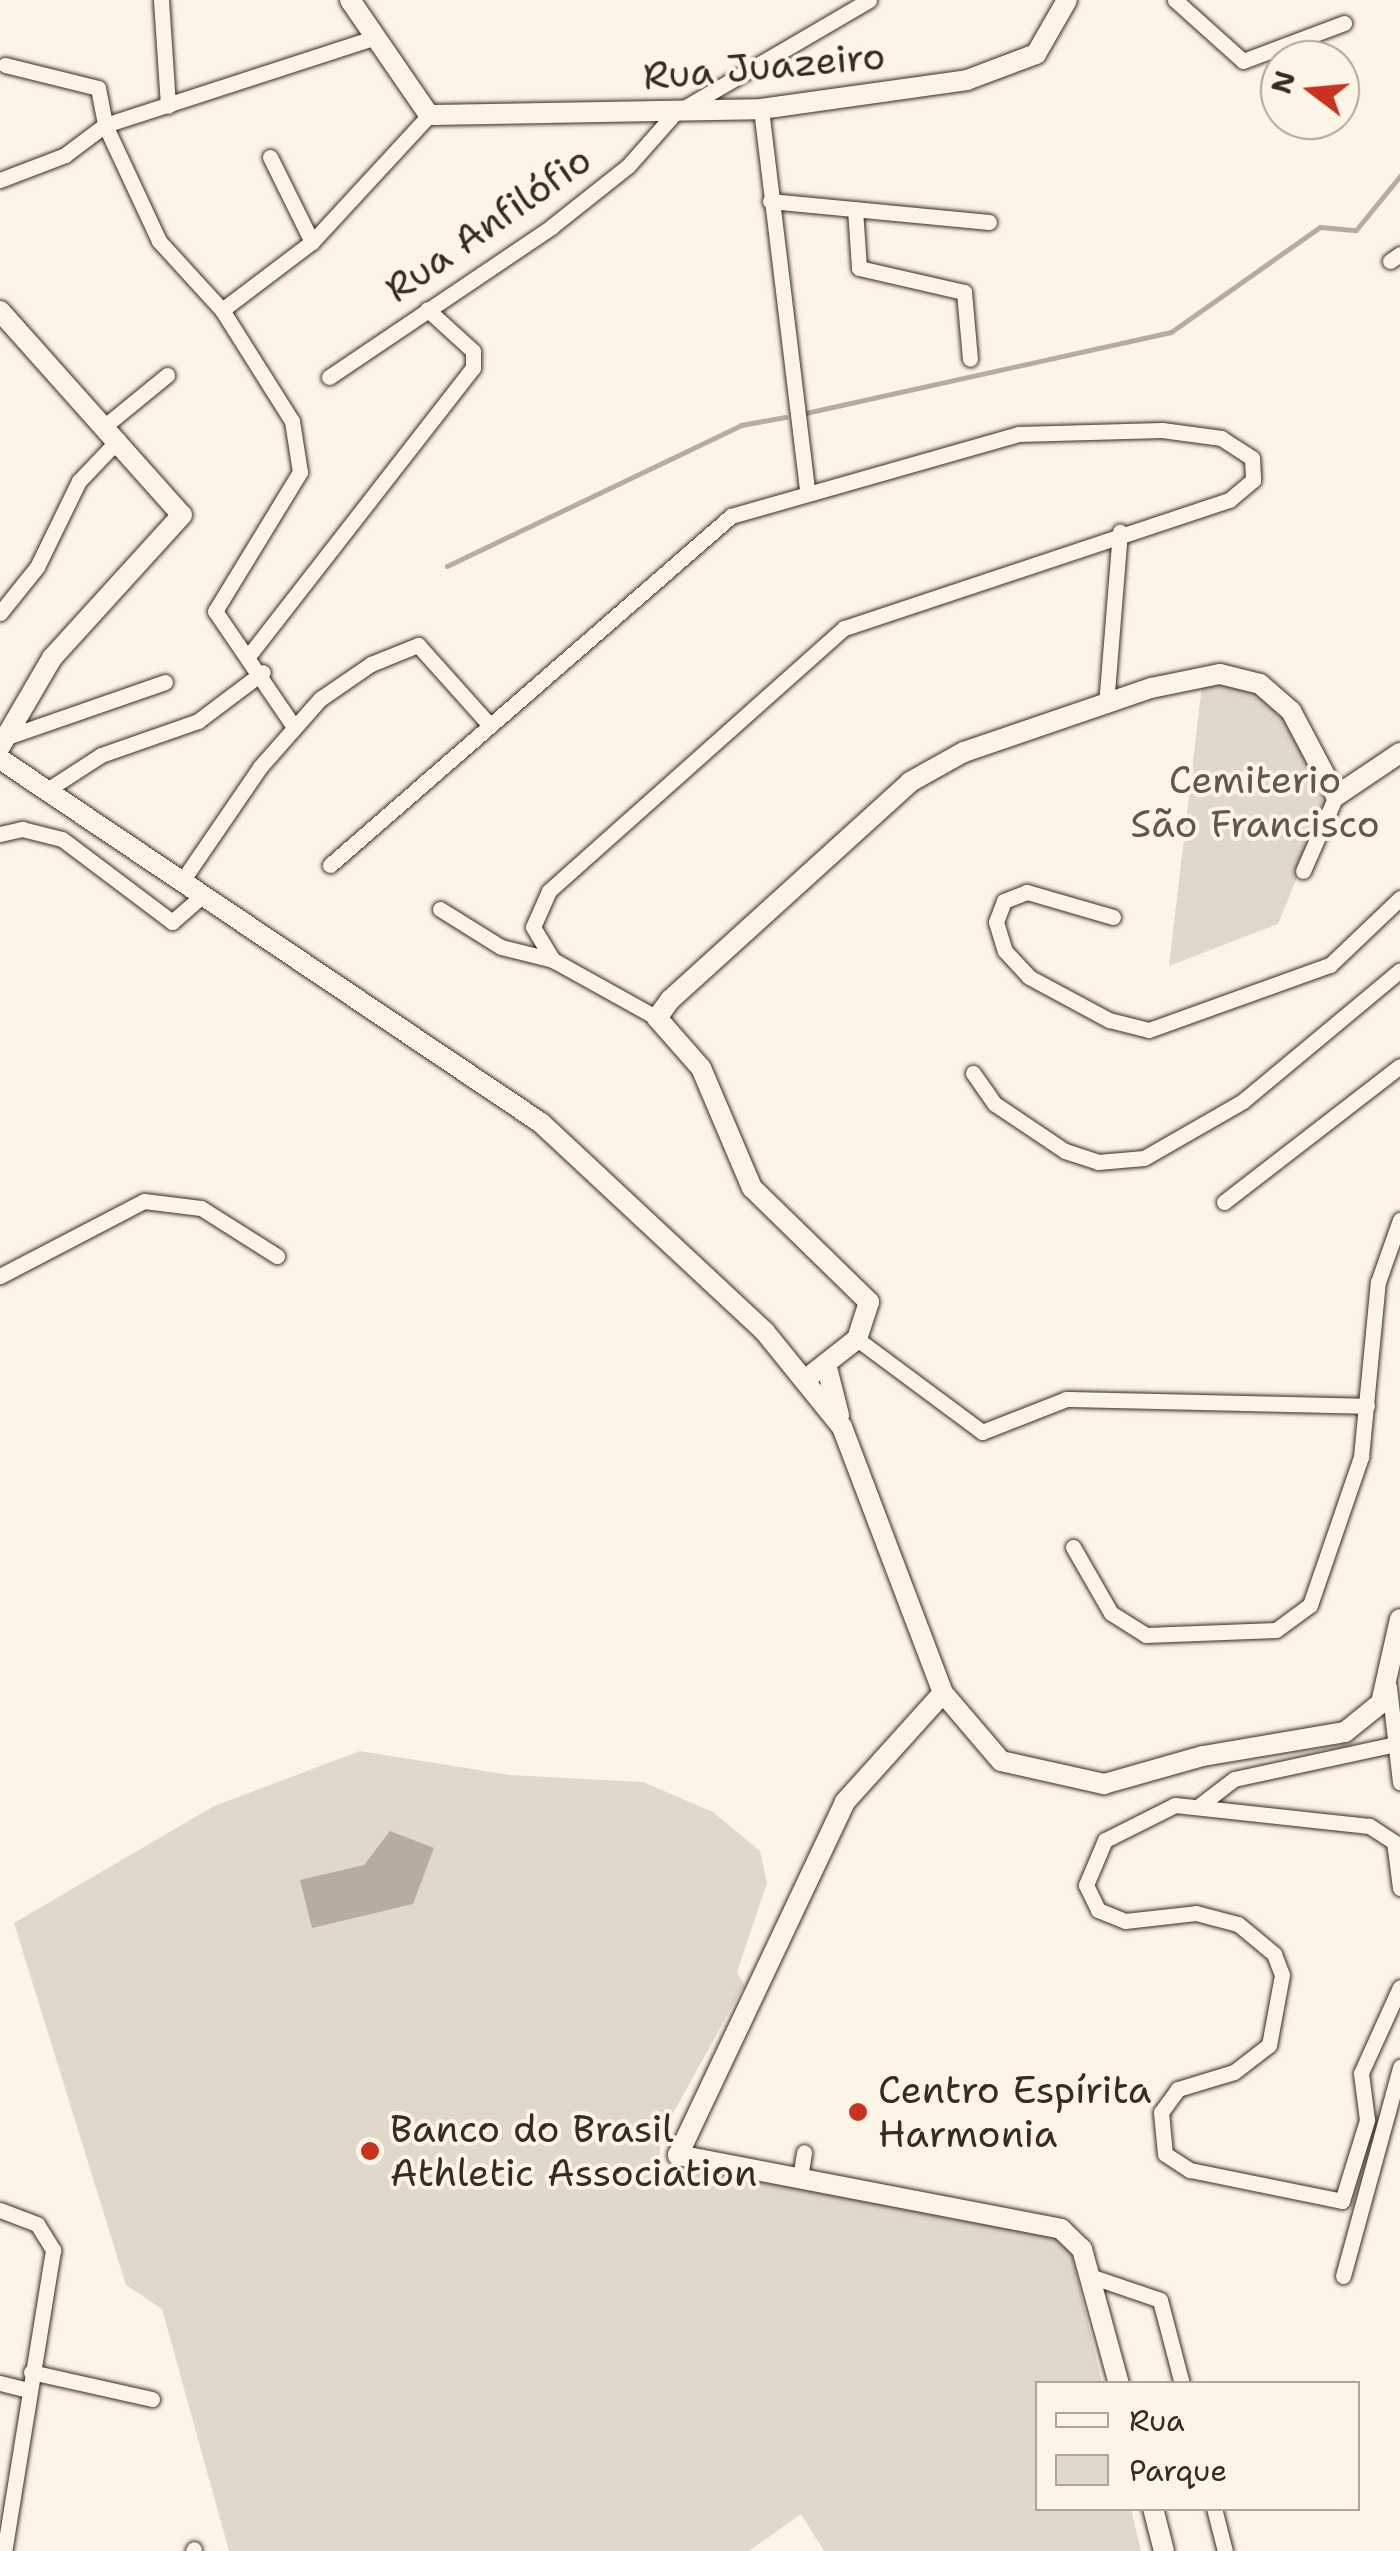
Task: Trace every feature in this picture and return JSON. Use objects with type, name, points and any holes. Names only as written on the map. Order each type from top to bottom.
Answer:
[{"type":"main road","points":[[350,0],[429,115]]},
{"type":"main road","name":"Rua Juazeiro","points":[[429,115],[674,114],[761,109],[1010,70],[1054,34],[1067,0]]},
{"type":"main road","points":[[0,311],[178,507],[177,524],[52,658],[5,742]]},
{"type":"main road","points":[[806,1379],[858,1340],[869,1315],[863,1290],[752,1188],[707,1079],[657,1018],[910,782],[964,752],[1174,681],[1242,676],[1291,711],[1336,796],[1400,754]]},
{"type":"main road","points":[[0,759],[540,1123],[806,1379],[842,1427]]},
{"type":"main road","points":[[826,1364],[842,1427],[943,1693],[1001,1761],[1104,1784],[1345,1732],[1372,1715],[1388,1682],[1400,1620]]},
{"type":"main road","points":[[943,1693],[844,1802],[678,2154],[1061,2230],[1082,2249],[1096,2275],[1118,2381]]},
{"type":"main road","points":[[1154,2511],[1164,2551]]},
{"type":"street","points":[[160,0],[168,106]]},
{"type":"street","name":"Rua Anfilófio","points":[[329,377],[632,173],[674,114],[868,0]]},
{"type":"street","points":[[1175,0],[1236,59],[1260,57]]},
{"type":"street","points":[[1314,40],[1344,22]]},
{"type":"street","points":[[0,180],[65,155],[105,126],[373,38]]},
{"type":"street","points":[[5,65],[98,88],[105,126],[159,241],[222,310],[301,451],[300,472],[216,605],[263,672],[294,728]]},
{"type":"street","points":[[761,109],[807,491]]},
{"type":"street","points":[[222,310],[312,242],[429,115]]},
{"type":"street","points":[[270,157],[312,242]]},
{"type":"street","points":[[770,202],[989,222]]},
{"type":"street","points":[[855,210],[859,268],[964,292],[970,360]]},
{"type":"street","points":[[250,654],[331,541],[473,368],[473,351],[427,310]]},
{"type":"street","points":[[0,613],[37,567],[79,481],[112,432],[167,375]]},
{"type":"street","points":[[330,865],[486,721],[716,523],[807,491],[1018,434],[1162,430],[1221,438],[1252,458],[1253,480],[1229,500],[1120,532],[844,628],[549,891],[533,927],[553,960]]},
{"type":"street","points":[[1106,706],[1120,532]]},
{"type":"street","points":[[182,881],[294,728],[336,686],[418,644],[486,721]]},
{"type":"street","points":[[47,790],[100,755],[198,721],[263,672]]},
{"type":"street","points":[[5,742],[165,682]]},
{"type":"street","points":[[1302,871],[1336,796]]},
{"type":"street","points":[[0,834],[62,839],[172,922],[203,895]]},
{"type":"street","points":[[1113,916],[1027,892],[1004,900],[996,922],[1005,951],[1028,977],[1110,1020],[1150,1030],[1330,965],[1400,898]]},
{"type":"street","points":[[440,909],[501,947],[553,960],[657,1018]]},
{"type":"street","points":[[973,1074],[995,1104],[1065,1151],[1098,1162],[1144,1158],[1243,1101],[1400,970]]},
{"type":"street","points":[[1224,1202],[1400,1066]]},
{"type":"street","points":[[0,1276],[144,1201],[201,1208],[277,1256]]},
{"type":"street","points":[[1073,1548],[1111,1613],[1146,1635],[1276,1630],[1310,1605],[1322,1582],[1367,1406],[1378,1282],[1400,1220]]},
{"type":"street","points":[[858,1340],[982,1432],[1066,1399],[1367,1406]]},
{"type":"street","points":[[1388,1682],[1400,1782]]},
{"type":"street","points":[[1198,1806],[1234,1779],[1396,1744]]},
{"type":"street","points":[[1400,1888],[1394,1842],[1380,1830],[1198,1806],[1153,1808],[1124,1824],[1094,1854],[1086,1885],[1098,1910],[1125,1922],[1196,1913],[1238,1924],[1266,1946],[1282,1975],[1268,2045],[1167,2100],[1160,2139],[1176,2164],[1342,2201],[1367,2120],[1362,2073],[1400,1987]]},
{"type":"street","points":[[1343,2276],[1400,2067]]},
{"type":"street","points":[[800,2178],[804,2152]]},
{"type":"street","points":[[0,2210],[38,2224],[54,2250],[2,2551]]},
{"type":"street","points":[[1096,2275],[1160,2300],[1181,2381]]},
{"type":"street","points":[[31,2372],[152,2399]]},
{"type":"street","points":[[0,2383],[28,2390]]},
{"type":"street","points":[[1215,2511],[1225,2551]]},
{"type":"green space","name":"Cemiterio São Francisco","points":[[1202,685],[1248,685],[1274,700],[1307,749],[1326,806],[1278,924],[1169,966]]},
{"type":"green space","name":"Banco do Brasil Athletic Association","points":[[360,1751],[509,1775],[643,1782],[713,1812],[760,1851],[767,1883],[737,1972],[744,1985],[661,2135],[658,2175],[686,2168],[1056,2236],[1072,2255],[1102,2381],[1035,2381],[1035,2511],[1131,2511],[1141,2551],[824,2551],[801,2514],[749,2551],[229,2551],[162,2309],[126,2285],[14,1923],[214,1806]]},
{"type":"shaded area","points":[[390,1831],[434,1848],[413,1904],[312,1928],[300,1880],[364,1865]]},
{"type":"waterway","points":[[801,414],[1171,332],[1320,227],[1356,230],[1400,176]]},
{"type":"waterway","points":[[447,566],[741,425],[785,417]]},
{"type":"place","name":"Centro Espírita Harmonia","points":[[858,2112]]},
{"type":"place","name":"Banco do Brasil Athletic Association","points":[[370,2151]]}]
